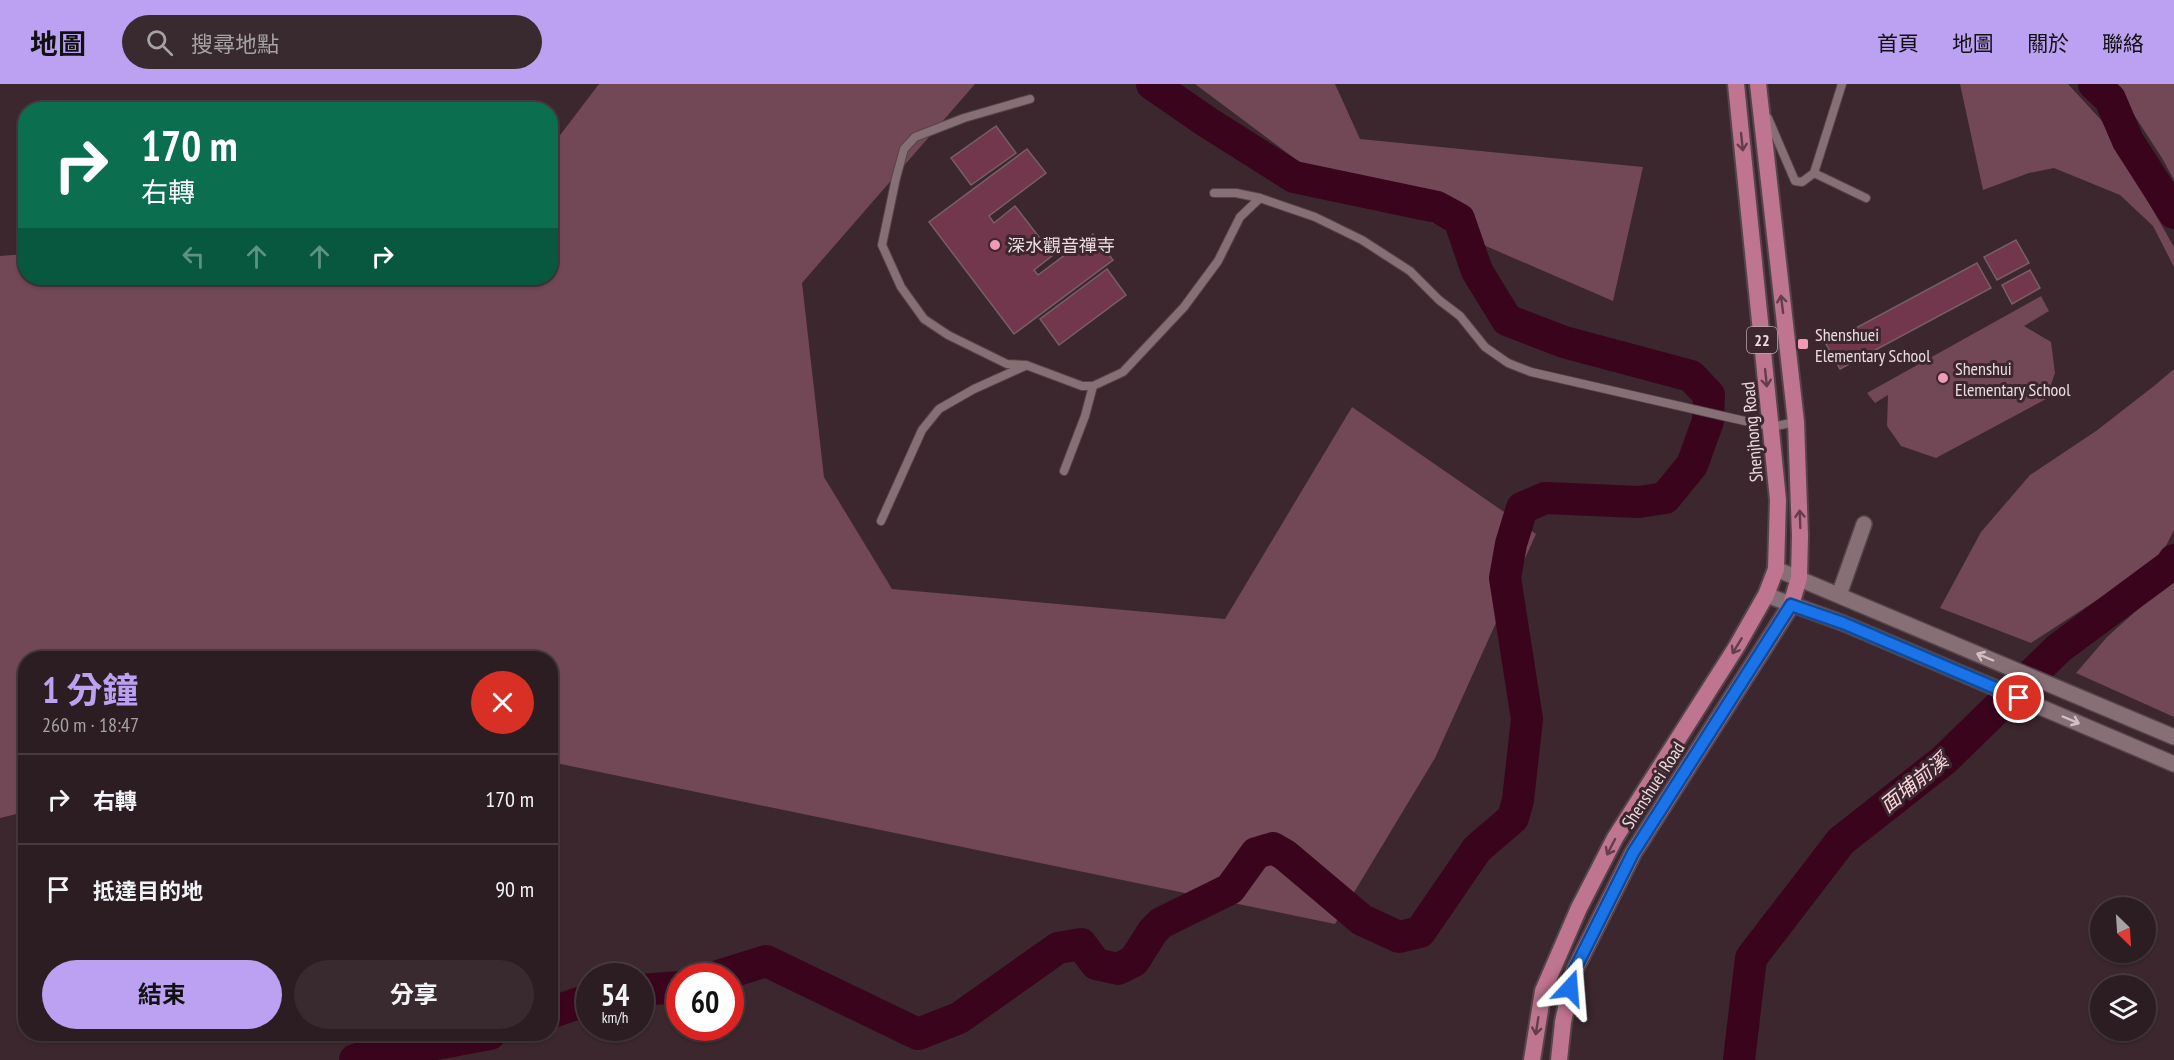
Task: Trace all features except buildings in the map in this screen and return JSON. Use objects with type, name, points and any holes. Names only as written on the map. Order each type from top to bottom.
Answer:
[{"type":"main road","name":"Shenjhong Road","points":[[1736,84],[1778,500],[1776,568],[1766,595]]},
{"type":"main road","name":"22","points":[[1759,92],[1796,422],[1800,536],[1799,578]]},
{"type":"main road","name":"Shenshuei Road","points":[[1559,1060],[1563,1022],[1574,971],[1633,853],[1791,605],[1799,578]]},
{"type":"main road","name":"Shenshuei Road","points":[[1532,1060],[1543,991],[1579,908],[1615,837],[1737,646],[1766,595]]},
{"type":"street","points":[[1839,595],[1864,524]]},
{"type":"street","points":[[1776,568],[2174,737]]},
{"type":"street","points":[[1766,595],[1843,623],[2174,764]]},
{"type":"lane","points":[[1759,92],[1795,181],[1802,182],[1814,173],[1842,84]]},
{"type":"lane","points":[[1030,99],[964,118],[915,137],[904,149],[882,245],[901,287],[924,319],[948,335],[1007,364],[1026,366],[1082,386],[1094,386],[1123,372],[1184,307],[1218,261],[1240,217],[1260,198]]},
{"type":"lane","points":[[1814,173],[1866,198]]},
{"type":"lane","points":[[1214,193],[1236,193],[1260,198],[1315,217],[1362,240],[1410,271],[1439,300],[1460,316],[1485,347],[1508,363],[1531,372],[1771,427],[1796,422]]},
{"type":"lane","points":[[881,521],[922,430],[939,409],[974,389],[1026,366]]},
{"type":"lane","points":[[1064,471],[1094,386]]},
{"type":"shaded area","points":[[599,84],[975,84],[802,283],[824,477],[892,589],[1225,619],[1352,407],[1536,534],[1435,758],[1335,924],[558,763],[558,651],[18,651],[18,814],[0,818],[0,256],[18,255],[18,285],[558,285],[558,138]]},
{"type":"shaded area","points":[[1195,84],[1335,84],[1360,139],[1643,167],[1613,301],[1310,170]]},
{"type":"shaded area","points":[[1960,84],[2068,84],[2102,121],[2174,247],[2174,267],[2153,226],[2120,195],[2054,168],[2029,173],[1983,190]]},
{"type":"shaded area","points":[[2114,84],[2174,84],[2174,180],[2162,158]]},
{"type":"shaded area","points":[[2041,296],[2049,311],[2024,326],[2051,342],[2055,373],[2046,399],[1936,458],[1901,446],[1887,426],[1888,395],[1875,403],[1867,393]]},
{"type":"shaded area","points":[[2174,369],[2174,530],[2163,552],[2134,576],[2031,643],[1940,608],[1981,532],[2030,475],[2096,431]]},
{"type":"shaded area","points":[[2174,577],[2174,717],[2076,673],[2107,637]]},
{"type":"waterway","points":[[744,968],[766,961],[918,1034],[959,1018],[1058,948],[1081,944],[1096,964],[1118,969],[1134,961],[1153,931],[1161,923],[1230,889],[1256,853],[1273,848],[1285,855],[1362,920],[1399,937],[1420,932],[1477,849],[1513,818],[1518,800],[1527,719],[1505,578],[1511,544],[1522,508],[1545,498],[1639,502],[1665,498],[1692,465],[1708,421],[1709,395],[1691,376],[1564,342],[1507,320],[1477,271],[1459,219],[1437,207],[1294,177],[1152,84]]},
{"type":"waterway","name":"面埔前溪","points":[[2094,84],[2110,99],[2128,141],[2174,213]]},
{"type":"waterway","name":"面埔前溪","points":[[1739,1060],[1751,958],[1841,841],[1944,760],[2059,648],[2171,565],[2174,560]]},
{"type":"waterway","points":[[654,989],[666,988]]},
{"type":"waterway","points":[[558,1010],[576,1004]]},
{"type":"waterway","points":[[355,1060],[388,1049],[398,1051],[452,1041]]},
{"type":"place","name":"深水觀音禪寺","points":[[995,245]]},
{"type":"place","name":"Shenshuei Elementary School","points":[[1803,344]]},
{"type":"place","name":"Shenshui Elementary School","points":[[1943,378]]},
{"type":"route","points":[[1570,988],[1574,971],[1633,853],[1791,605],[1843,623],[2019,698]]}]
